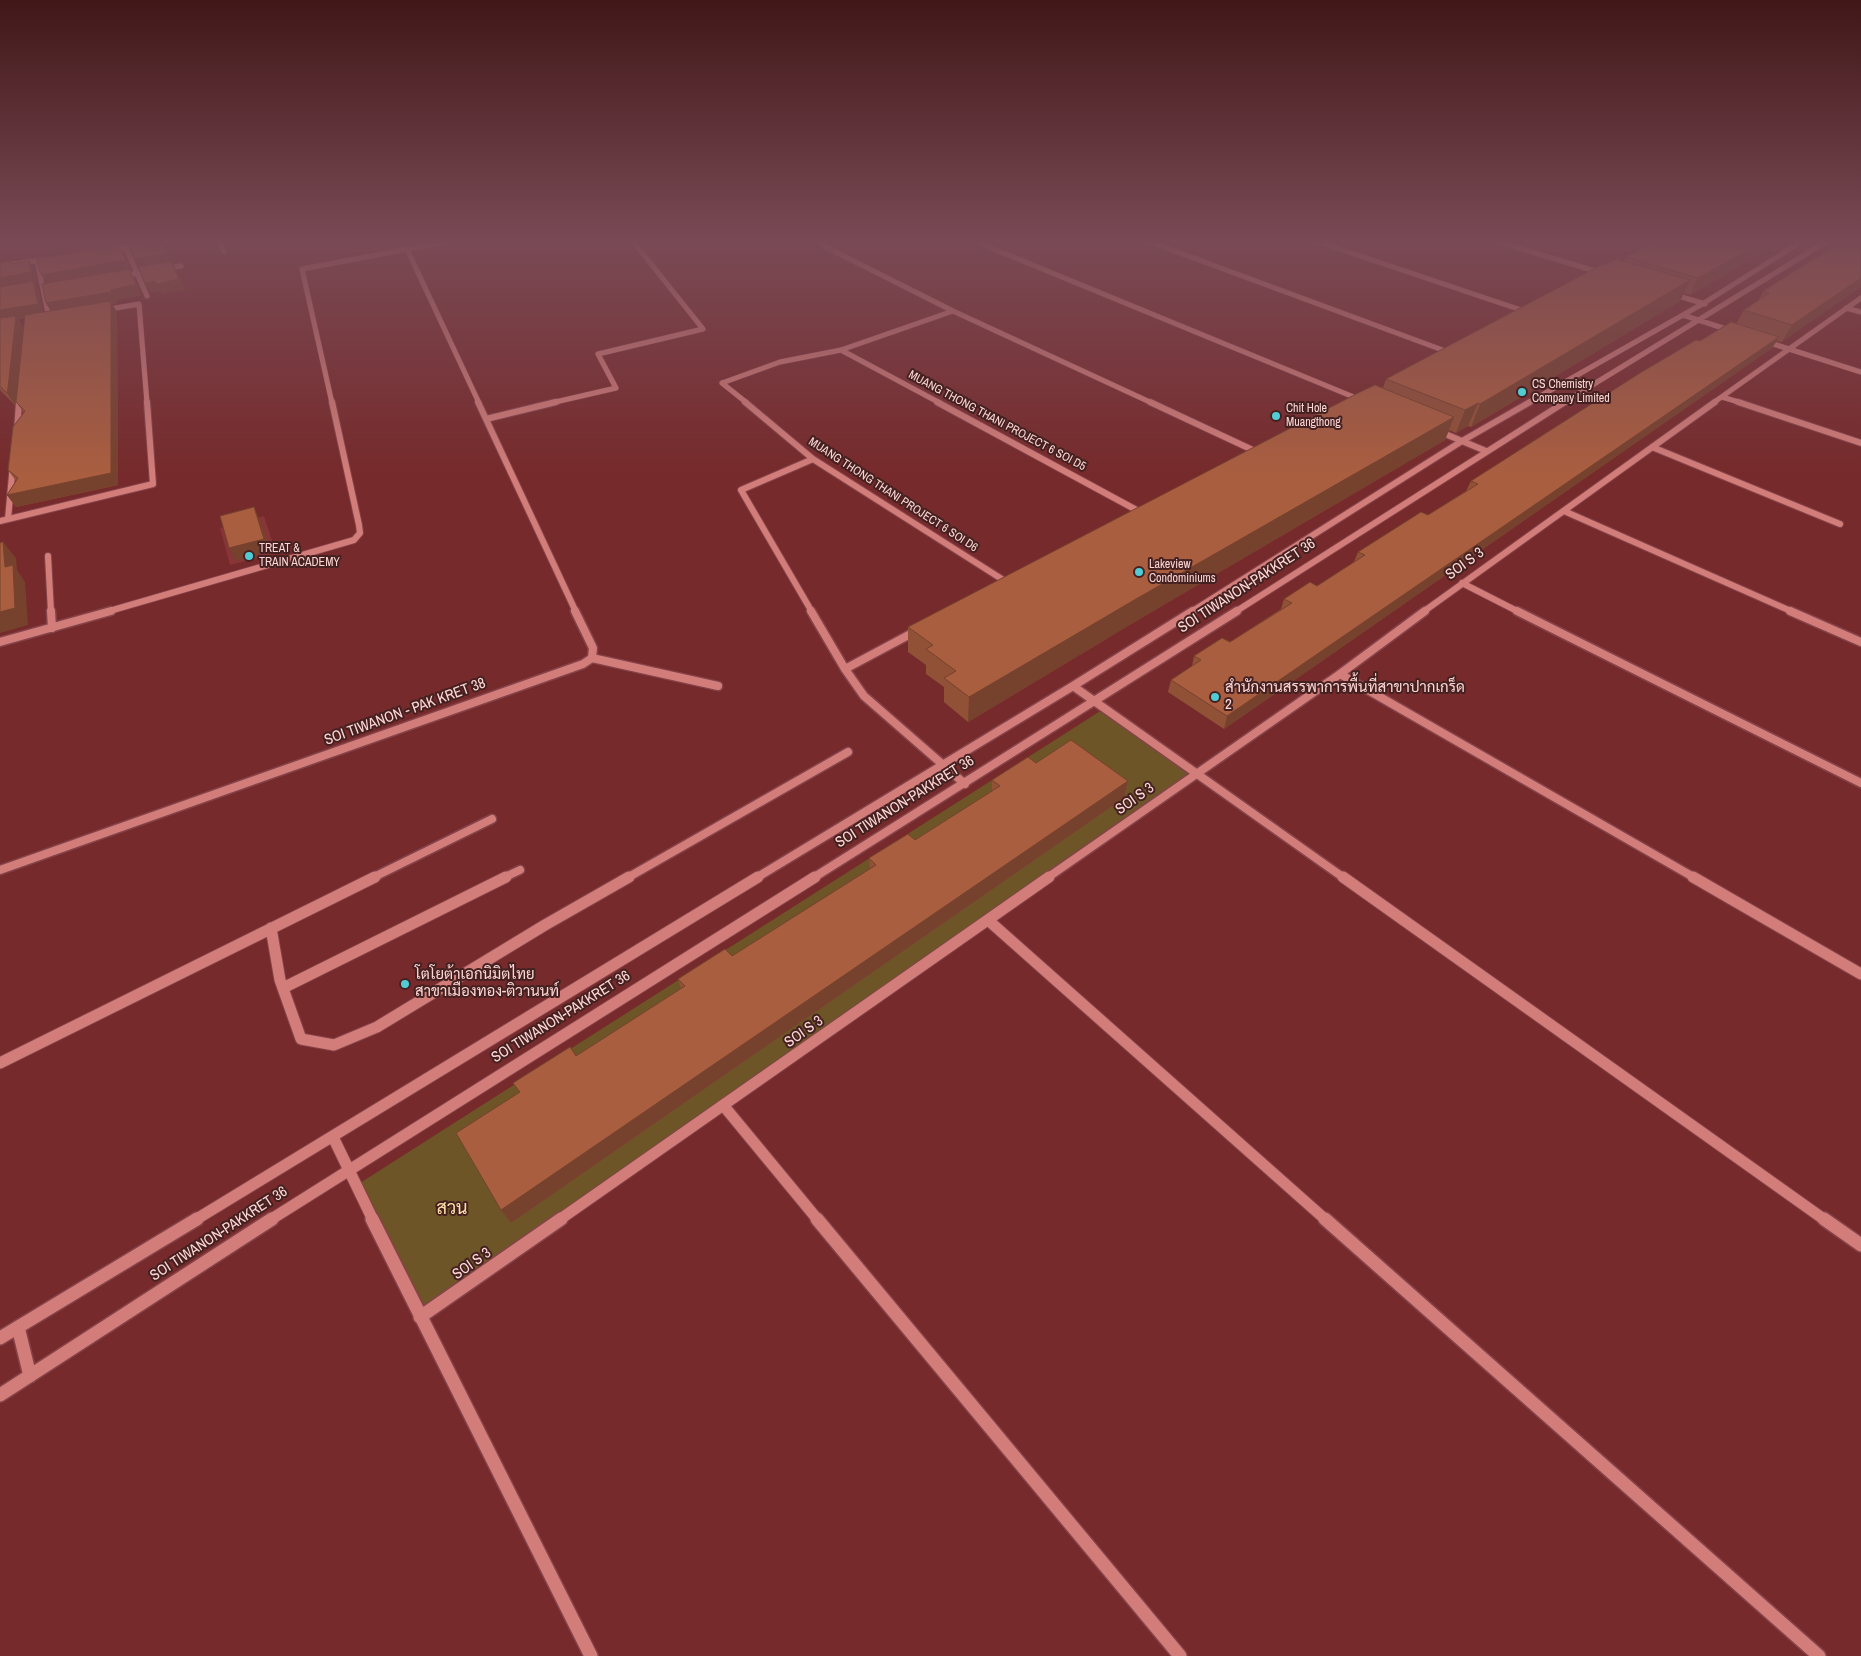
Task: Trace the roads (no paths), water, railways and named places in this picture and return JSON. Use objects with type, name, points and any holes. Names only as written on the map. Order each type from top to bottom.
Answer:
[{"type":"street","points":[[45,319],[53,317]]},
{"type":"street","points":[[0,521],[154,484],[140,317]]},
{"type":"street","points":[[0,642],[354,540],[360,533],[313,317]]},
{"type":"street","points":[[439,317],[593,648],[592,658],[718,686]]},
{"type":"street","points":[[486,419],[616,388],[598,354],[703,329],[694,317]]},
{"type":"street","points":[[841,350],[935,317]]},
{"type":"street","points":[[967,317],[1257,452]]},
{"type":"street","points":[[1160,317],[1367,402]]},
{"type":"street","points":[[1354,317],[1448,352]]},
{"type":"street","name":"SOI TIWANON-PAKKRET 36","points":[[0,1338],[1073,686],[1462,441],[1679,317]]},
{"type":"street","points":[[1689,317],[1736,332]]},
{"type":"street","name":"SOI TIWANON-PAKKRET 36","points":[[0,1395],[348,1169],[965,784],[1486,452],[1706,317]]},
{"type":"street","name":"SOI S 3","points":[[420,1317],[1194,774],[1340,674],[1462,583],[1834,317]]},
{"type":"street","points":[[1754,338],[1861,372]]},
{"type":"street","points":[[1440,356],[1456,347]]},
{"type":"street","name":"MUANG THONG THANI PROJECT 6 SOI D6","points":[[841,350],[780,362],[722,383],[813,458],[1008,583]]},
{"type":"street","name":"MUANG THONG THANI PROJECT 6 SOI D5","points":[[841,350],[1142,512]]},
{"type":"street","points":[[16,440],[21,391]]},
{"type":"street","points":[[1350,403],[1367,394]]},
{"type":"street","points":[[1722,397],[1861,443]]},
{"type":"street","points":[[1428,427],[1486,452]]},
{"type":"street","points":[[1652,447],[1840,524]]},
{"type":"street","points":[[1248,457],[1266,448]]},
{"type":"street","points":[[813,458],[741,490],[845,669],[864,696],[965,784]]},
{"type":"street","points":[[8,519],[14,460]]},
{"type":"street","points":[[1134,517],[1151,508]]},
{"type":"street","points":[[1564,511],[1861,642]]},
{"type":"street","points":[[48,556],[52,628]]},
{"type":"street","points":[[999,588],[1016,579]]},
{"type":"street","points":[[1462,583],[1861,783]]},
{"type":"street","points":[[845,669],[922,628]]},
{"type":"street","name":"SOI TIWANON - PAK KRET 38","points":[[0,870],[583,664],[592,658]]},
{"type":"street","points":[[1340,674],[1861,974]]},
{"type":"street","points":[[1073,686],[1194,774],[1861,1245]]},
{"type":"street","points":[[271,928],[283,988],[301,1039],[334,1045],[368,1031],[562,916],[848,752]]},
{"type":"street","points":[[0,1063],[492,819]]},
{"type":"street","points":[[283,988],[520,870]]},
{"type":"street","points":[[988,920],[1819,1656]]},
{"type":"street","points":[[723,1105],[1180,1656]]},
{"type":"street","points":[[333,1137],[420,1317],[591,1656]]},
{"type":"street","points":[[18,1327],[30,1376]]},
{"type":"place","name":"CS Chemistry Company Limited","points":[[1522,392]]},
{"type":"place","name":"Chit Hole Muangthong","points":[[1276,416]]},
{"type":"place","name":"TREAT & TRAIN ACADEMY","points":[[249,556]]},
{"type":"place","name":"Lakeview Condominiums","points":[[1139,572]]},
{"type":"place","name":"สำนักงานสรรพาการพื้นที่สาขาปากเกร็ด 2","points":[[1215,697]]},
{"type":"place","name":"โตโยต้าเอกนิมิตไทย สาขาเมืองทอง-ติวานนท์","points":[[405,984]]},
{"type":"park label","name":"สวน","points":[[452,1209]]}]
